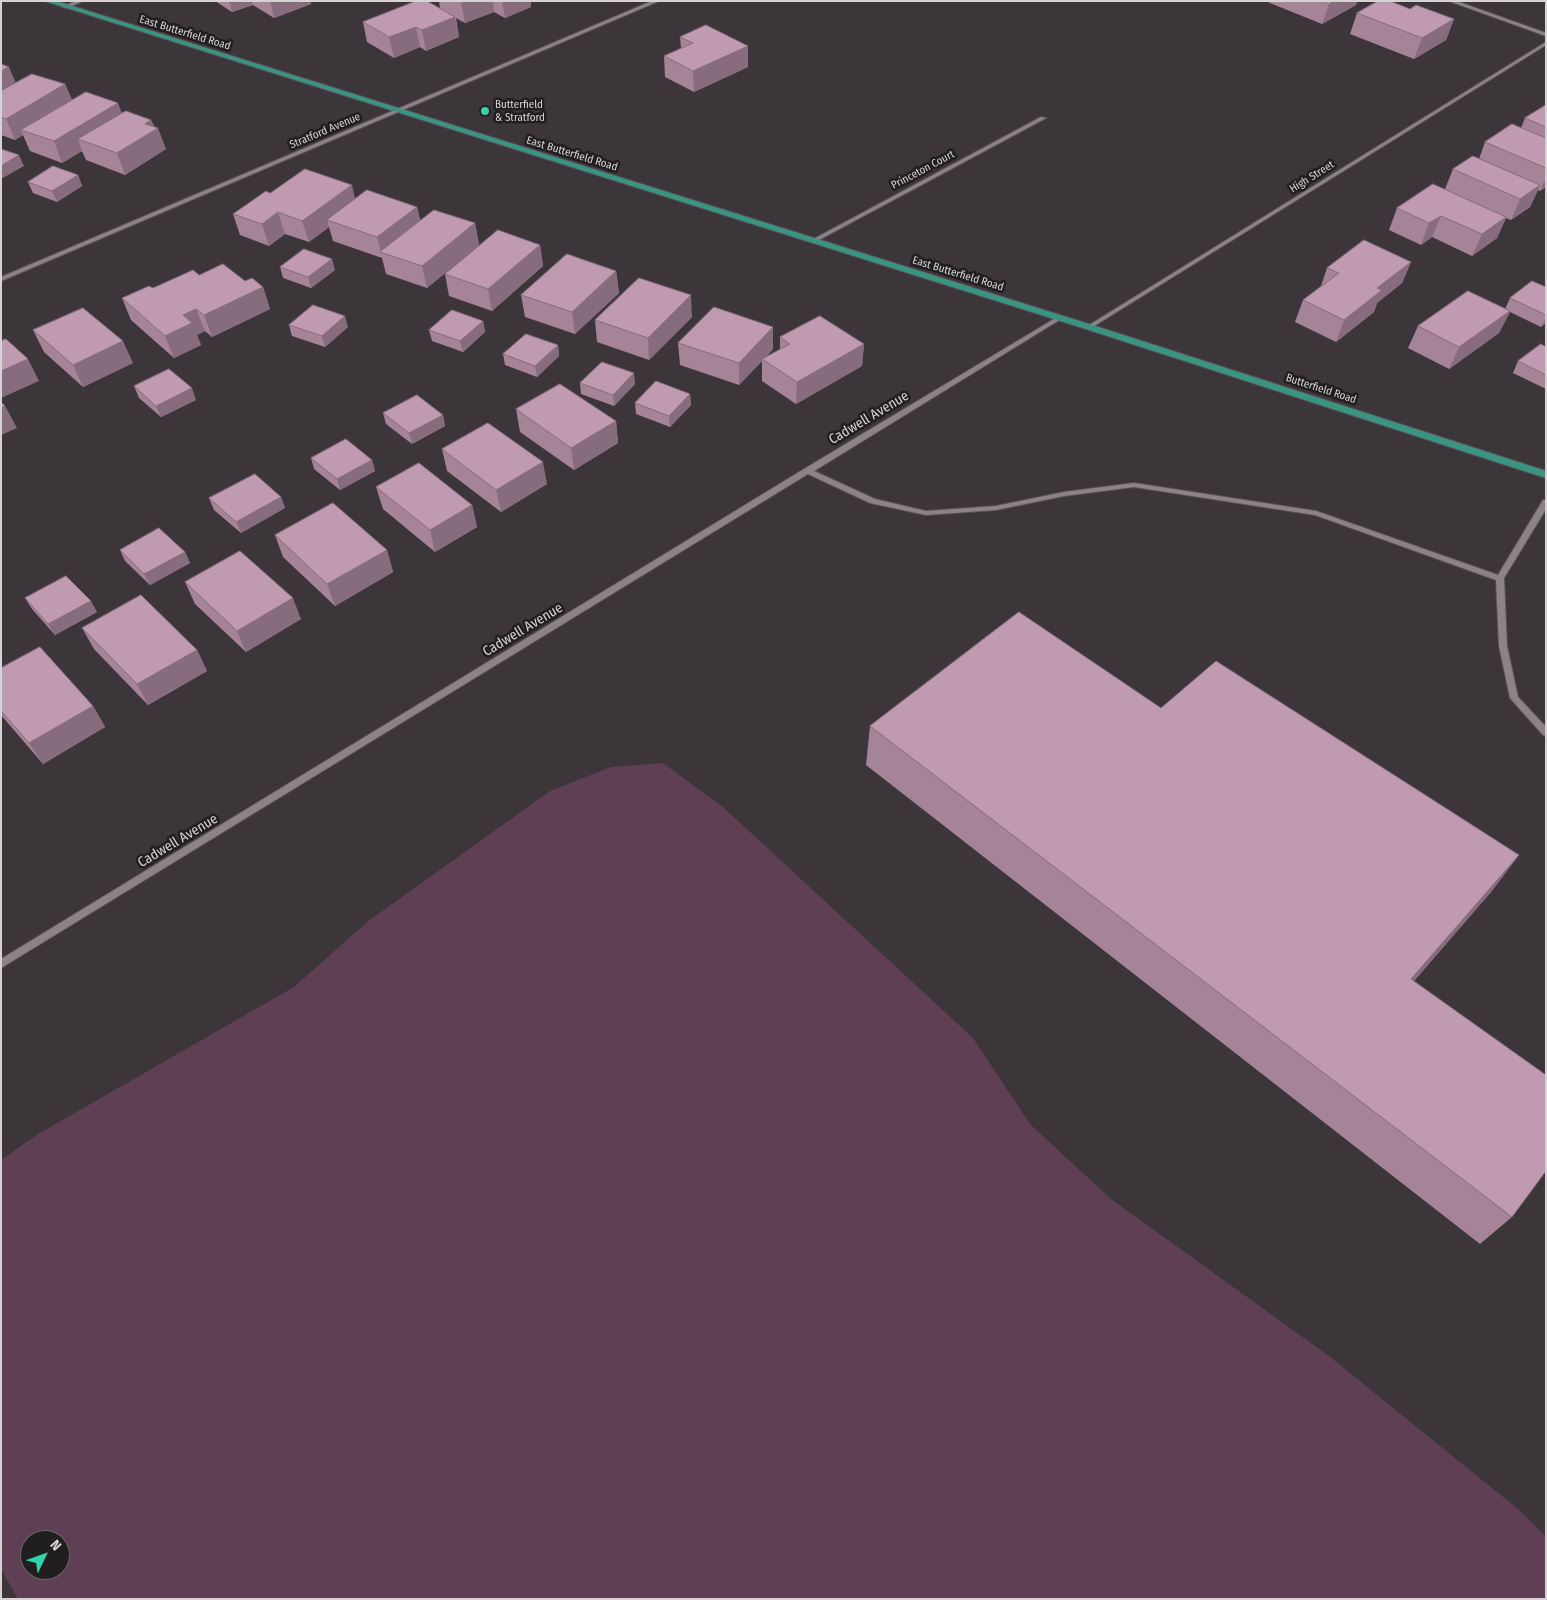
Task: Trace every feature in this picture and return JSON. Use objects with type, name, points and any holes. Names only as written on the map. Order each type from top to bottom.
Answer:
[{"type":"main road","name":"East Butterfield Road","points":[[48,1],[1089,327]]},
{"type":"main road","name":"Butterfield Road","points":[[1089,327],[1546,475]]},
{"type":"street","points":[[65,7],[81,1]]},
{"type":"street","name":"Stratford Avenue","points":[[1,279],[657,1]]},
{"type":"street","points":[[1451,1],[1546,35]]},
{"type":"street","name":"High Street","points":[[1089,327],[1546,44]]},
{"type":"street","name":"Princeton Court","points":[[813,241],[1043,118]]},
{"type":"street","name":"Cadwell Avenue","points":[[1,964],[1059,318]]},
{"type":"street","points":[[807,471],[873,501],[926,514],[996,508],[1064,494],[1134,486],[1316,513],[1500,578]]},
{"type":"street","points":[[1546,502],[1500,578],[1503,646],[1514,698],[1546,733]]},
{"type":"shaded area","points":[[663,763],[723,807],[973,1038],[1030,1124],[1111,1199],[1329,1356],[1518,1509],[1546,1537],[1546,1599],[18,1599],[1,1569],[1,1160],[38,1134],[294,987],[367,922],[550,791],[611,767]]},
{"type":"building","points":[[416,1],[427,1],[455,17],[422,30],[416,27],[389,37],[363,22]]},
{"type":"building","points":[[1378,1],[1390,1],[1410,9],[1416,5],[1454,19],[1422,38],[1357,13]]},
{"type":"building","points":[[706,25],[748,46],[693,71],[664,56],[693,43],[680,37]]},
{"type":"building","points":[[1,64],[9,67],[1,71]]},
{"type":"building","points":[[32,74],[65,84],[6,119],[1,117],[1,91]]},
{"type":"building","points":[[86,92],[118,103],[54,141],[21,130]]},
{"type":"building","points":[[1546,105],[1546,127],[1525,118]]},
{"type":"building","points":[[126,111],[151,120],[145,124],[158,128],[117,153],[78,139]]},
{"type":"building","points":[[1512,124],[1546,138],[1546,168],[1485,142]]},
{"type":"building","points":[[1,149],[19,155],[1,166]]},
{"type":"building","points":[[1473,156],[1540,185],[1520,199],[1453,169]]},
{"type":"building","points":[[53,166],[78,175],[52,191],[28,182]]},
{"type":"building","points":[[305,169],[352,185],[302,221],[278,212],[262,224],[233,214],[266,191],[270,193]]},
{"type":"building","points":[[1433,184],[1506,217],[1482,234],[1441,216],[1429,223],[1397,208]]},
{"type":"building","points":[[367,190],[417,207],[377,237],[327,220]]},
{"type":"building","points":[[434,210],[475,223],[422,266],[380,252]]},
{"type":"building","points":[[498,230],[540,245],[488,289],[445,274]]},
{"type":"building","points":[[1364,240],[1411,262],[1377,288],[1382,290],[1344,320],[1303,300],[1339,273],[1327,268]]},
{"type":"building","points":[[304,249],[332,259],[308,277],[280,267]]},
{"type":"building","points":[[567,254],[616,271],[572,312],[521,295]]},
{"type":"building","points":[[223,264],[245,281],[252,278],[263,287],[204,315],[196,309],[183,315],[192,323],[165,336],[122,298],[149,286],[153,288],[193,270],[199,275]]},
{"type":"building","points":[[639,278],[691,295],[648,338],[595,320]]},
{"type":"building","points":[[1532,281],[1546,287],[1546,315],[1510,298]]},
{"type":"building","points":[[1468,291],[1510,311],[1459,347],[1418,326]]},
{"type":"building","points":[[313,305],[345,316],[322,336],[289,325]]},
{"type":"building","points":[[714,307],[773,327],[739,363],[678,343]]},
{"type":"building","points":[[83,308],[123,341],[73,365],[33,330]]},
{"type":"building","points":[[452,310],[483,321],[460,341],[429,330]]},
{"type":"building","points":[[820,316],[864,344],[797,382],[762,359],[790,344],[780,337]]},
{"type":"building","points":[[526,334],[558,345],[535,366],[503,354]]},
{"type":"building","points":[[6,339],[28,359],[1,371],[1,341]]},
{"type":"building","points":[[1541,344],[1546,347],[1546,375],[1518,361]]},
{"type":"building","points":[[602,362],[634,373],[613,395],[580,383]]},
{"type":"building","points":[[169,369],[192,388],[156,406],[134,386]]},
{"type":"building","points":[[656,381],[690,394],[669,416],[635,403]]},
{"type":"building","points":[[560,384],[616,421],[571,448],[516,409]]},
{"type":"building","points":[[417,395],[443,415],[409,433],[383,413]]},
{"type":"building","points":[[488,423],[543,462],[496,490],[442,449]]},
{"type":"building","points":[[346,439],[372,460],[337,479],[311,458]]},
{"type":"building","points":[[419,463],[472,505],[430,530],[376,487]]},
{"type":"building","points":[[255,474],[281,497],[236,522],[209,498]]},
{"type":"building","points":[[333,503],[387,550],[327,584],[275,535]]},
{"type":"building","points":[[159,528],[185,552],[144,574],[120,550]]},
{"type":"building","points":[[240,551],[293,598],[237,631],[185,582]]},
{"type":"building","points":[[66,576],[91,601],[48,624],[25,598]]},
{"type":"building","points":[[141,595],[197,650],[137,684],[82,628]]},
{"type":"building","points":[[1019,612],[1161,708],[1216,661],[1519,855],[1411,979],[1546,1075],[1546,1171],[1512,1217],[870,726]]},
{"type":"building","points":[[40,647],[93,706],[29,743],[1,711],[1,668]]},
{"type":"place","name":"Butterfield & Stratford","points":[[485,111]]}]
